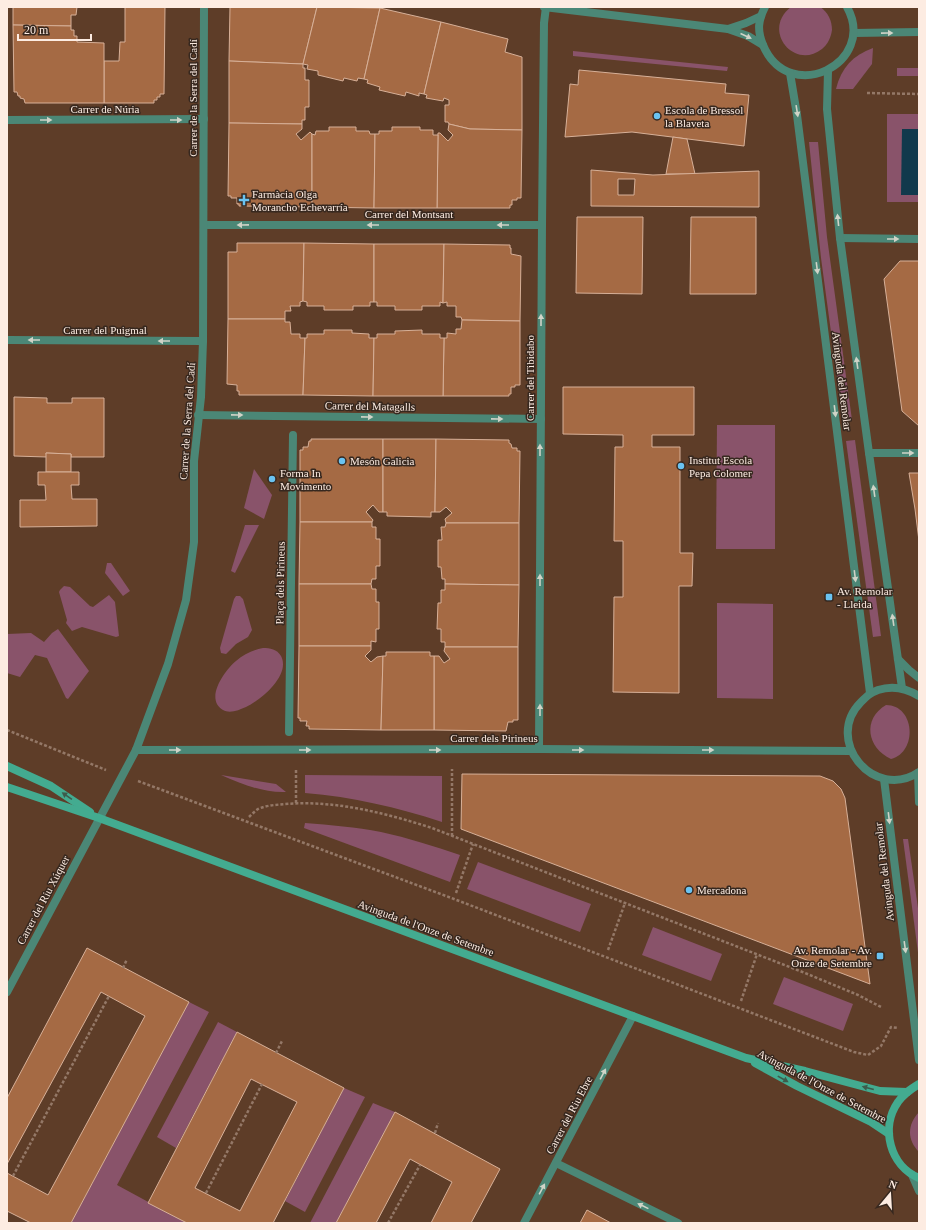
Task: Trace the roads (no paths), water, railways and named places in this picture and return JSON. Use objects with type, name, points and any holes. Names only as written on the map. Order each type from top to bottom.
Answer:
[{"type":"main road","name":"Avinguda de l'Onze de Setembre","points":[[7,766],[51,786],[99,818]]},
{"type":"main road","name":"Avinguda de l'Onze de Setembre","points":[[7,787],[99,818],[746,1058],[806,1071],[880,1091],[906,1092]]},
{"type":"main road","name":"Avinguda de l'Onze de Setembre","points":[[746,1058],[796,1086],[871,1122],[889,1134]]},
{"type":"main road","points":[[915,1176],[901,1166],[889,1141],[889,1134],[891,1114],[898,1101],[906,1092],[919,1084]]},
{"type":"street","name":"Carrer de la Serra del Cadí","points":[[99,818],[136,750],[168,664],[186,600],[194,542],[194,461],[201,397],[203,341],[204,7]]},
{"type":"street","points":[[545,7],[728,29],[748,36],[763,45]]},
{"type":"street","name":"Carrer del Tibidabo","points":[[539,749],[542,225],[545,7]]},
{"type":"street","points":[[765,7],[759,25],[759,36],[766,52],[774,63],[790,73],[805,76],[828,71],[841,60],[850,46],[854,33],[851,14],[847,7]]},
{"type":"street","points":[[728,29],[750,22],[761,16]]},
{"type":"street","points":[[854,33],[919,32]]},
{"type":"street","name":"Avinguda del Remolar","points":[[828,71],[827,109],[840,238],[902,688]]},
{"type":"street","name":"Avinguda del Remolar","points":[[790,73],[797,115],[870,693]]},
{"type":"street","name":"Carrer de Núria","points":[[7,120],[204,119]]},
{"type":"street","name":"Carrer del Montsant","points":[[204,225],[542,225]]},
{"type":"street","points":[[840,238],[919,239]]},
{"type":"street","name":"Carrer del Puigmal","points":[[7,340],[203,341]]},
{"type":"street","name":"Carrer del Matagalls","points":[[198,415],[541,419]]},
{"type":"street","name":"Plaça dels Pirineus","points":[[289,732],[293,435]]},
{"type":"street","points":[[869,453],[919,453]]},
{"type":"street","points":[[898,659],[919,678]]},
{"type":"street","points":[[918,695],[902,688],[888,687],[870,693],[855,708],[849,722],[848,738],[851,751],[860,765],[884,780],[900,779],[918,772],[919,802]]},
{"type":"street","name":"Carrer dels Pirineus","points":[[136,750],[539,749],[851,751]]},
{"type":"street","name":"Avinguda del Remolar","points":[[884,780],[919,1060]]},
{"type":"street","name":"Carrer del Riu Xúquer","points":[[7,992],[99,818]]},
{"type":"street","name":"Carrer del Riu Ebre","points":[[524,1223],[633,1016]]},
{"type":"street","points":[[556,1163],[678,1223]]},
{"type":"street","points":[[915,1176],[919,1191]]},
{"type":"water","points":[[902,129],[919,129],[919,195],[901,195]]},
{"type":"place","name":"Escola de Bressol la Blaveta","points":[[657,116]]},
{"type":"place","name":"Farmàcia Olga Morancho Echevarría","points":[[244,200]]},
{"type":"place","name":"Mesón Galicia","points":[[342,461]]},
{"type":"place","name":"Institut Escola Pepa Colomer","points":[[681,466]]},
{"type":"place","name":"Forma In Movimento","points":[[272,479]]},
{"type":"place","name":"Av. Remolar - Lleida","points":[[829,597]]},
{"type":"place","name":"Mercadona","points":[[689,890]]},
{"type":"place","name":"Av. Remolar - Av. Onze de Setembre","points":[[880,956]]}]
